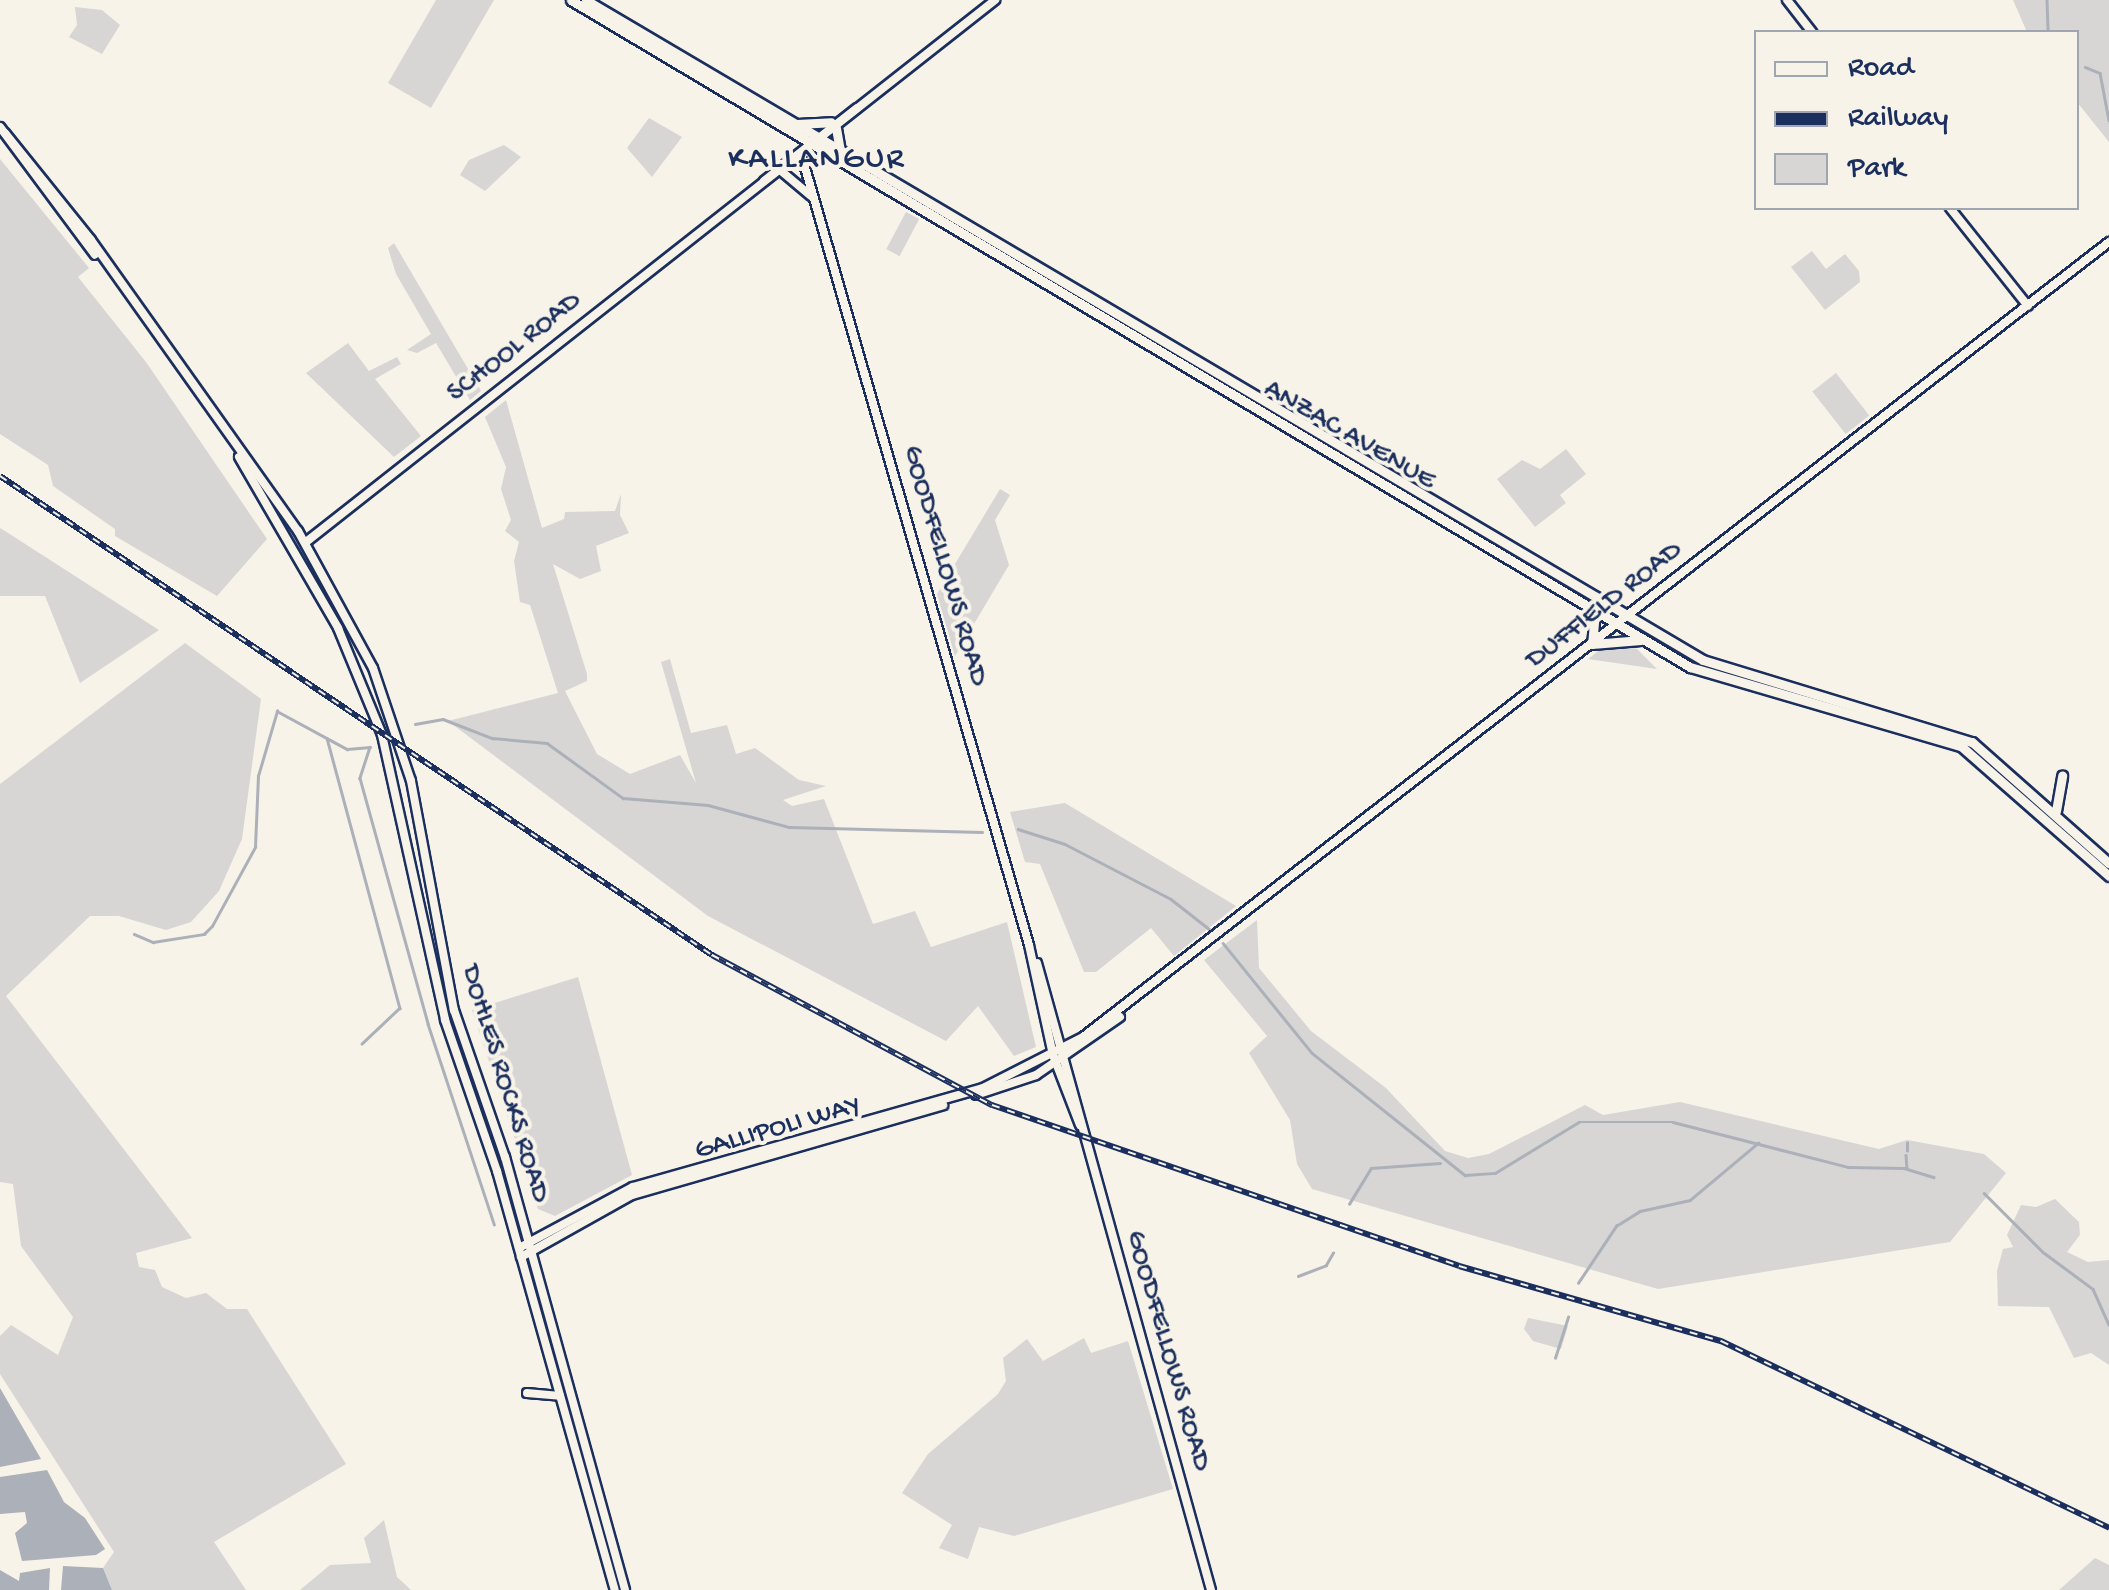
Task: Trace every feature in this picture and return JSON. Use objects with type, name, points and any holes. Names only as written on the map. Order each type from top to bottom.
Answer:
[{"type":"highway","name":"ANZAC AVENUE","points":[[571,0],[1644,640],[1730,684],[1954,742],[2109,876]]},
{"type":"highway","name":"ANZAC AVENUE","points":[[586,0],[1727,671],[1958,735],[2057,814],[2109,863]]},
{"type":"highway","points":[[797,124],[833,125],[840,150]]},
{"type":"highway","points":[[1595,610],[1592,644],[1644,640]]},
{"type":"highway","points":[[2057,814],[2062,776]]},
{"type":"street","name":"SCHOOL ROAD","points":[[294,551],[995,0]]},
{"type":"street","points":[[1787,0],[1810,30]]},
{"type":"street","name":"DOHLES ROCKS ROAD","points":[[2,130],[306,542],[351,620],[395,726],[451,999],[530,1246],[624,1590]]},
{"type":"street","name":"SCHOOL ROAD","points":[[781,168],[802,157],[810,145]]},
{"type":"street","name":"GOODFELLOWS ROAD","points":[[802,157],[1211,1590]]},
{"type":"street","points":[[781,168],[811,185]]},
{"type":"street","points":[[781,168],[814,200]]},
{"type":"street","points":[[1952,210],[2028,306]]},
{"type":"street","name":"DUFFIELD ROAD","points":[[1059,1057],[1130,1007],[2109,242]]},
{"type":"street","name":"DOHLES ROCKS ROAD","points":[[235,448],[343,638],[382,735],[441,1007],[520,1252],[615,1590]]},
{"type":"street","name":"GALLIPOLI WAY","points":[[520,1252],[633,1187],[964,1094],[1059,1057]]},
{"type":"street","points":[[526,1394],[560,1396]]},
{"type":"green space","points":[[436,0],[494,0],[431,108],[388,83]]},
{"type":"green space","points":[[2013,0],[2109,0],[2109,142],[2079,104],[2079,30],[2026,30]]},
{"type":"green space","points":[[75,7],[102,10],[120,25],[102,54],[69,37],[77,25]]},
{"type":"green space","points":[[649,118],[682,137],[652,177],[627,148]]},
{"type":"green space","points":[[504,145],[521,157],[485,191],[460,175],[469,160]]},
{"type":"green space","points":[[0,159],[89,268],[78,277],[146,362],[267,539],[217,596],[115,536],[115,529],[53,486],[48,465],[0,434]]},
{"type":"green space","points":[[906,212],[919,219],[900,256],[886,249]]},
{"type":"green space","points":[[394,243],[481,391],[470,400],[436,343],[417,353],[407,350],[431,334],[396,274],[388,248]]},
{"type":"green space","points":[[1812,251],[1826,269],[1845,254],[1859,271],[1860,282],[1825,310],[1791,267]]},
{"type":"green space","points":[[348,343],[369,371],[397,357],[401,364],[375,379],[421,436],[394,457],[306,373]]},
{"type":"green space","points":[[1836,373],[1869,416],[1846,434],[1812,391]]},
{"type":"green space","points":[[506,400],[542,528],[564,519],[565,512],[615,511],[621,494],[620,515],[629,533],[596,546],[601,571],[580,579],[553,564],[587,674],[587,681],[565,691],[597,754],[630,774],[680,755],[696,783],[661,662],[670,659],[691,733],[727,725],[736,754],[755,748],[799,780],[826,786],[783,800],[792,806],[824,799],[873,924],[915,911],[931,947],[1007,922],[1036,1047],[1014,1056],[978,1006],[946,1041],[708,916],[448,721],[558,693],[530,605],[520,602],[514,561],[519,542],[505,531],[511,520],[501,489],[506,467],[485,417]]},
{"type":"green space","points":[[1566,449],[1586,474],[1560,495],[1566,503],[1535,527],[1497,479],[1522,460],[1540,469]]},
{"type":"green space","points":[[1000,489],[1010,495],[995,520],[1009,565],[955,656],[937,594]]},
{"type":"green space","points":[[0,528],[159,630],[80,683],[45,596],[0,596]]},
{"type":"green space","points":[[185,643],[261,699],[242,839],[219,891],[191,922],[166,930],[119,916],[90,916],[6,996],[192,1238],[136,1253],[139,1267],[155,1270],[162,1287],[186,1298],[206,1293],[227,1309],[247,1309],[346,1464],[214,1542],[246,1590],[112,1590],[103,1568],[114,1552],[0,1374],[0,1336],[11,1325],[58,1355],[73,1317],[21,1246],[13,1184],[0,1182],[0,784]]},
{"type":"green space","points":[[1605,646],[1637,649],[1657,669],[1588,659]]},
{"type":"green space","points":[[1065,803],[1236,906],[1174,956],[1151,928],[1096,972],[1084,972],[1040,864],[1025,862],[1010,812]]},
{"type":"green space","points":[[1257,920],[1259,968],[1311,1031],[1386,1088],[1445,1151],[1468,1158],[1489,1154],[1585,1105],[1603,1115],[1680,1102],[1879,1149],[1907,1140],[1984,1154],[2006,1173],[1950,1242],[1658,1289],[1312,1189],[1297,1164],[1290,1120],[1249,1053],[1267,1036],[1204,960]]},
{"type":"green space","points":[[578,977],[632,1175],[555,1216],[538,1209],[472,1010]]},
{"type":"green space","points":[[2055,1199],[2079,1222],[2080,1235],[2067,1252],[2088,1262],[2109,1260],[2109,1365],[2091,1353],[2074,1358],[2049,1307],[1998,1306],[1997,1271],[2003,1249],[2013,1247],[2007,1235],[2021,1205],[2036,1207]]},
{"type":"green space","points":[[1528,1318],[1568,1326],[1561,1349],[1533,1341],[1524,1329]]},
{"type":"green space","points":[[1084,1338],[1091,1353],[1128,1341],[1173,1489],[1014,1536],[979,1527],[968,1559],[939,1548],[952,1525],[902,1493],[928,1454],[998,1394],[1006,1381],[1003,1358],[1027,1339],[1043,1361]]},
{"type":"green space","points":[[384,1520],[397,1577],[411,1590],[300,1590],[330,1565],[371,1563],[364,1538]]},
{"type":"green space","points":[[2095,1558],[2109,1565],[2109,1590],[2059,1590]]},
{"type":"shaded area","points":[[0,1388],[41,1459],[0,1467]]},
{"type":"shaded area","points":[[47,1470],[64,1502],[85,1518],[105,1549],[96,1555],[22,1561],[15,1533],[27,1523],[25,1512],[0,1514],[0,1477]]},
{"type":"shaded area","points":[[63,1566],[103,1568],[112,1590],[61,1590]]},
{"type":"shaded area","points":[[50,1568],[49,1590],[0,1590],[0,1570],[19,1581],[20,1573]]},
{"type":"waterway","points":[[2047,0],[2048,30]]},
{"type":"waterway","points":[[2085,67],[2100,73],[2109,120]]},
{"type":"waterway","points":[[134,934],[153,942],[204,934],[212,926],[255,847],[258,776],[277,711],[347,749],[370,747]]},
{"type":"waterway","points":[[415,724],[443,719],[492,738],[547,743],[623,798],[708,805],[789,827],[982,832]]},
{"type":"waterway","points":[[327,738],[400,1008],[362,1044]]},
{"type":"waterway","points":[[370,747],[360,778],[428,1024],[494,1224]]},
{"type":"waterway","points":[[1018,829],[1065,844],[1171,899],[1213,932]]},
{"type":"waterway","points":[[1223,943],[1312,1053],[1465,1175],[1495,1173],[1579,1122],[1673,1122],[1848,1167],[1904,1168],[1934,1177]]},
{"type":"waterway","points":[[1578,1283],[1616,1226],[1640,1211],[1690,1200],[1758,1143]]},
{"type":"waterway","points":[[1907,1143],[1907,1151]]},
{"type":"waterway","points":[[1906,1155],[1907,1168]]},
{"type":"waterway","points":[[1349,1204],[1371,1168],[1440,1163]]},
{"type":"waterway","points":[[1984,1193],[2043,1252],[2093,1289],[2109,1325]]},
{"type":"waterway","points":[[1298,1276],[1326,1265],[1333,1253]]},
{"type":"waterway","points":[[1555,1358],[1568,1317]]},
{"type":"railway","points":[[0,476],[712,955],[992,1105],[1459,1266],[1721,1341],[2109,1528]]},
{"type":"district","name":"KALLANGUR","points":[[817,160]]}]
